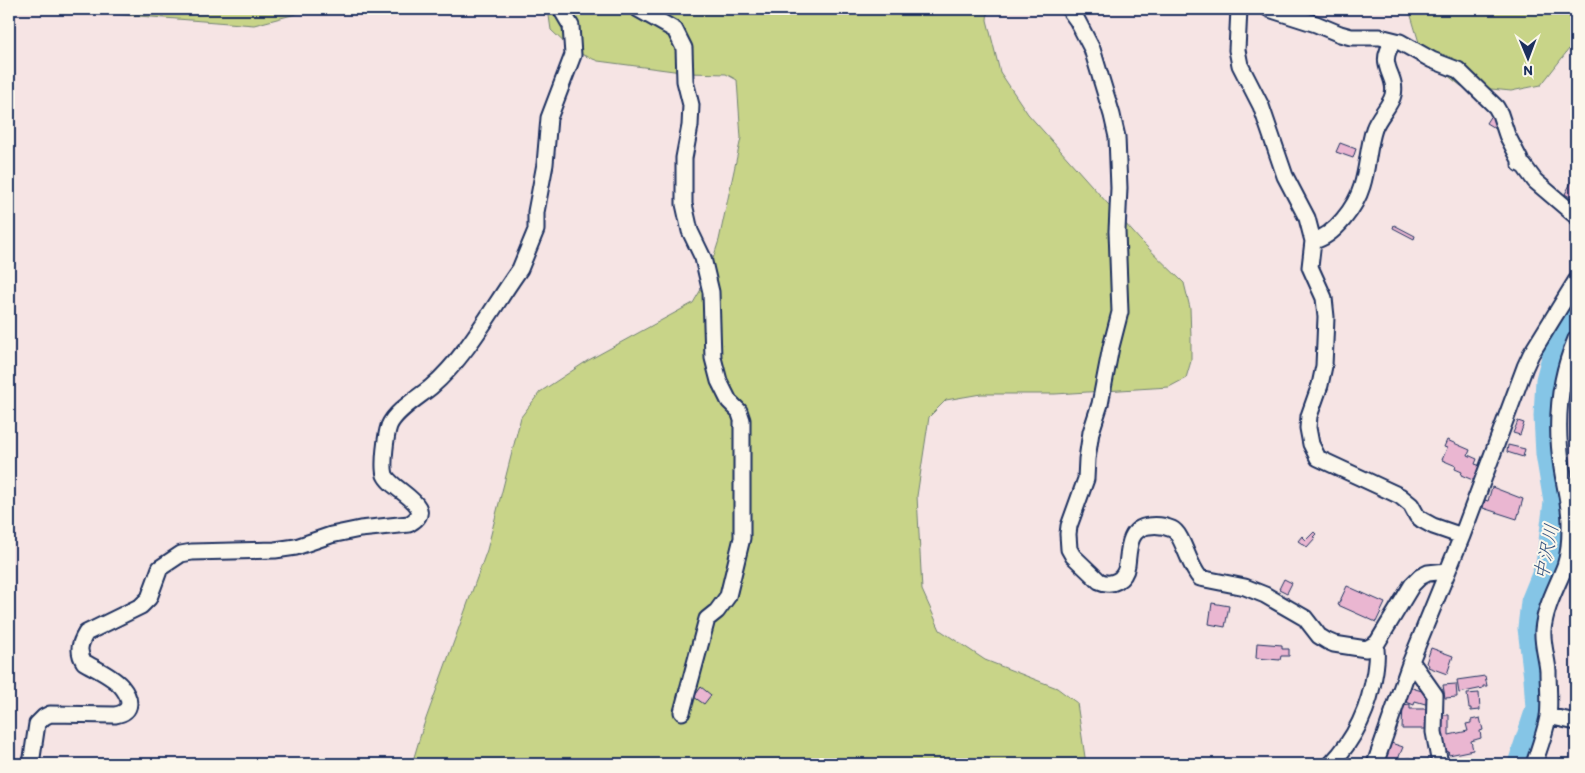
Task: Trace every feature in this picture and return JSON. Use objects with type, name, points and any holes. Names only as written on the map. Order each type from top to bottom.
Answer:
[{"type":"street","points":[[31,764],[37,724],[44,717],[50,714],[115,715],[122,714],[128,710],[128,697],[120,685],[84,662],[79,649],[86,633],[141,606],[149,598],[156,575],[164,564],[181,554],[192,552],[275,550],[296,547],[331,535],[360,529],[409,524],[420,514],[420,509],[416,503],[390,481],[385,474],[384,460],[389,427],[396,415],[452,367],[520,269],[527,254],[536,230],[536,212],[546,164],[549,118],[573,55],[571,26],[562,9]]},
{"type":"street","points":[[638,9],[675,30],[684,48],[685,81],[690,105],[690,126],[684,158],[684,204],[690,231],[704,258],[711,292],[713,358],[729,401],[739,411],[742,420],[742,538],[728,596],[717,612],[707,620],[682,712]]},
{"type":"street","points":[[1070,9],[1092,49],[1116,131],[1119,188],[1117,231],[1121,306],[1100,404],[1090,432],[1086,459],[1086,479],[1069,526],[1069,549],[1073,556],[1088,571],[1105,583],[1112,584],[1122,578],[1126,572],[1130,544],[1135,532],[1145,526],[1172,529],[1178,533],[1190,563],[1200,578],[1245,587],[1264,595],[1305,618],[1319,636],[1334,644],[1366,649],[1375,644],[1412,585],[1420,577],[1428,573],[1447,572]]},
{"type":"street","points":[[1239,9],[1236,50],[1240,65],[1261,106],[1284,176],[1307,218],[1313,241],[1310,267],[1324,298],[1326,317],[1324,366],[1320,385],[1309,416],[1308,428],[1311,444],[1318,458],[1400,496],[1411,505],[1417,516],[1422,520],[1462,536]]},
{"type":"street","points":[[1269,9],[1350,37],[1380,38],[1394,41],[1458,70],[1496,107],[1507,135],[1520,160],[1520,164],[1524,166],[1534,181],[1576,216]]},
{"type":"street","points":[[1313,241],[1321,239],[1337,228],[1362,187],[1373,131],[1377,120],[1393,95],[1393,87],[1386,60],[1389,46],[1394,41]]},
{"type":"street","points":[[1375,764],[1411,660],[1462,536],[1525,367],[1576,281]]},
{"type":"street","points":[[1534,764],[1548,716],[1548,668],[1543,631],[1545,617],[1566,564],[1570,527],[1561,466],[1558,422],[1560,394],[1567,359],[1576,339]]},
{"type":"street","points":[[1331,764],[1346,745],[1368,703],[1373,686],[1377,654],[1375,644]]},
{"type":"street","points":[[1411,660],[1435,695],[1433,723],[1440,764]]},
{"type":"street","points":[[1548,716],[1576,722]]},
{"type":"green space","points":[[86,9],[315,9],[254,25],[100,13]]},
{"type":"green space","points":[[548,9],[988,9],[987,20],[1000,72],[1028,114],[1140,240],[1184,283],[1190,308],[1191,361],[1186,378],[1169,387],[1055,394],[981,394],[946,400],[929,417],[917,496],[922,590],[940,630],[985,660],[1057,688],[1077,703],[1086,764],[412,764],[423,727],[487,550],[521,417],[540,392],[587,361],[693,303],[706,281],[719,240],[741,138],[737,80],[726,74],[689,73],[598,61],[573,51],[551,30]]},
{"type":"green space","points":[[1409,9],[1576,9],[1576,33],[1569,49],[1541,85],[1511,91],[1461,86],[1423,56]]},
{"type":"building","points":[[1493,112],[1499,124],[1496,129],[1486,123]]},
{"type":"building","points":[[1340,143],[1356,149],[1353,158],[1336,152]]},
{"type":"building","points":[[1572,181],[1576,184],[1576,201],[1565,194]]},
{"type":"building","points":[[1394,225],[1415,236],[1414,239],[1393,228]]},
{"type":"building","points":[[1518,421],[1524,423],[1520,435],[1513,433]]},
{"type":"building","points":[[1447,440],[1470,450],[1468,455],[1477,459],[1475,464],[1481,466],[1475,481],[1461,475],[1462,472],[1455,469],[1456,466],[1442,460],[1447,448],[1444,447]]},
{"type":"building","points":[[1508,445],[1525,449],[1523,457],[1507,452]]},
{"type":"building","points":[[1492,487],[1523,499],[1517,519],[1483,508],[1485,500],[1488,501]]},
{"type":"building","points":[[1314,532],[1316,534],[1313,537],[1315,538],[1307,547],[1298,541],[1302,536],[1306,540]]},
{"type":"building","points":[[1284,579],[1292,583],[1287,593],[1279,589]]},
{"type":"building","points":[[1347,586],[1385,603],[1376,622],[1338,605]]},
{"type":"building","points":[[1212,603],[1229,606],[1225,627],[1209,624]]},
{"type":"building","points":[[1257,643],[1282,645],[1282,649],[1289,649],[1289,656],[1281,656],[1280,660],[1256,658]]},
{"type":"building","points":[[1431,648],[1453,656],[1447,674],[1428,667],[1429,665],[1426,663]]},
{"type":"building","points":[[1485,676],[1487,686],[1459,693],[1457,680]]},
{"type":"building","points":[[1456,684],[1457,697],[1445,698],[1443,685]]},
{"type":"building","points":[[701,687],[711,695],[704,704],[694,697]]},
{"type":"building","points":[[1409,687],[1425,692],[1430,696],[1429,705],[1415,701],[1414,705],[1404,701]]},
{"type":"building","points":[[1479,693],[1480,710],[1471,711],[1467,694]]},
{"type":"building","points":[[1410,704],[1410,709],[1431,709],[1430,729],[1402,729],[1403,705]]},
{"type":"building","points":[[1440,715],[1449,715],[1449,735],[1468,731],[1466,724],[1471,723],[1471,720],[1480,718],[1483,730],[1480,731],[1481,738],[1471,741],[1473,750],[1449,755],[1448,751],[1446,752],[1443,738],[1441,738]]},
{"type":"building","points":[[1391,743],[1403,747],[1396,764],[1382,764]]},
{"type":"building","points":[[1411,758],[1411,760],[1436,759],[1436,764],[1396,764],[1399,759]]},
{"type":"waterway","name":"中沢川","points":[[1520,764],[1538,709],[1530,628],[1533,602],[1548,565],[1556,502],[1548,454],[1546,416],[1548,380],[1557,346],[1576,312]]}]
